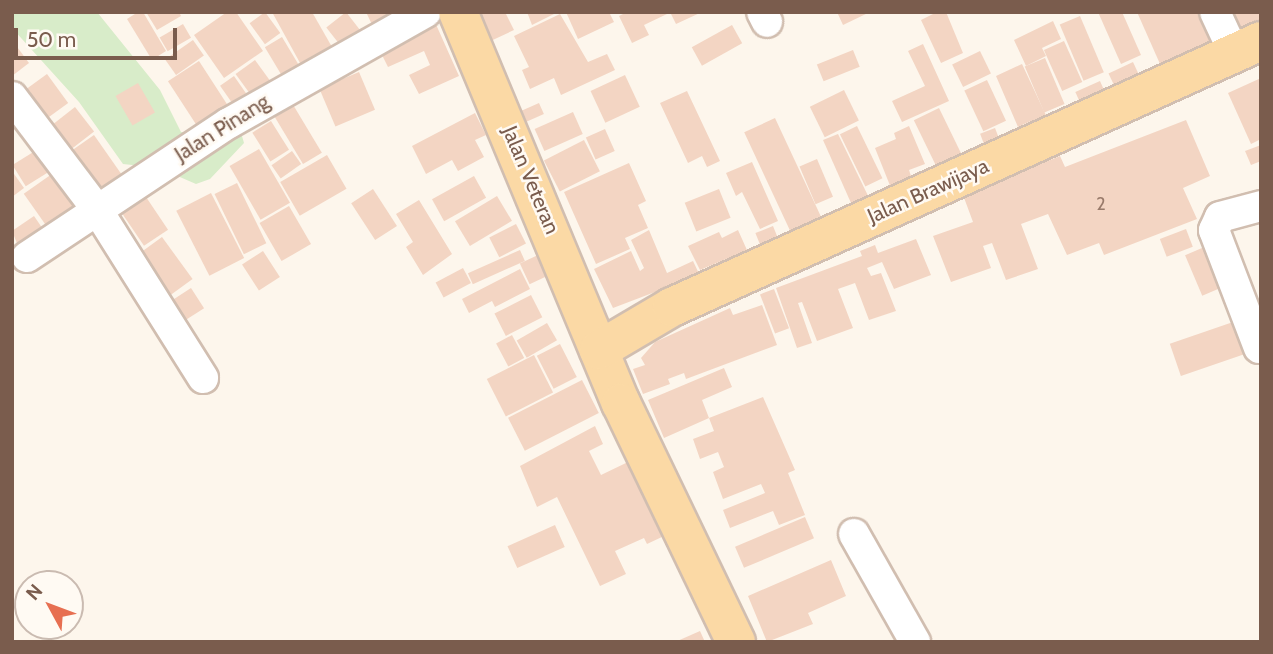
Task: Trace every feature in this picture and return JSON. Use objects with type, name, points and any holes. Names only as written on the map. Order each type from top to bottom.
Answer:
[{"type":"main road","name":"Jalan Veteran","points":[[458,12],[599,350],[736,642]]},
{"type":"main road","name":"Jalan Brawijaya","points":[[599,350],[672,307],[1254,45]]},
{"type":"street","name":"Jalan Pinang","points":[[27,257],[96,208],[229,123],[426,12]]},
{"type":"street","points":[[1215,12],[1254,45]]},
{"type":"street","points":[[12,97],[96,208],[203,378]]},
{"type":"street","points":[[1259,348],[1214,230],[1220,217],[1261,206]]},
{"type":"street","points":[[854,534],[915,642]]},
{"type":"green space","points":[[12,12],[97,12],[160,90],[181,132],[226,133],[242,136],[244,143],[210,179],[196,184],[159,168],[123,164],[79,102],[12,28]]},
{"type":"building","points":[[143,12],[166,51],[152,60],[127,19]]},
{"type":"building","points":[[146,12],[179,12],[181,16],[157,30]]},
{"type":"building","points":[[227,12],[236,12],[263,51],[224,78],[194,35]]},
{"type":"building","points":[[265,12],[280,33],[265,44],[250,23]]},
{"type":"building","points":[[272,12],[312,12],[336,54],[305,72]]},
{"type":"building","points":[[346,12],[365,36],[345,52],[326,27]]},
{"type":"building","points":[[366,12],[413,12],[375,31]]},
{"type":"building","points":[[467,12],[505,12],[514,30],[482,45]]},
{"type":"building","points":[[527,12],[558,12],[532,25]]},
{"type":"building","points":[[566,12],[609,12],[614,22],[578,39]]},
{"type":"building","points":[[627,12],[667,14],[644,25],[649,35],[632,43],[619,16]]},
{"type":"building","points":[[670,12],[702,12],[676,24]]},
{"type":"building","points":[[837,12],[870,12],[843,25]]},
{"type":"building","points":[[937,12],[946,12],[963,53],[941,63],[921,20]]},
{"type":"building","points":[[1098,12],[1122,12],[1141,55],[1121,64]]},
{"type":"building","points":[[1137,12],[1203,12],[1221,40],[1164,73]]},
{"type":"building","points":[[1223,12],[1261,12],[1261,35],[1238,45]]},
{"type":"building","points":[[560,14],[588,62],[607,54],[615,70],[561,95],[554,78],[530,89],[522,70],[529,67],[514,36]]},
{"type":"building","points":[[1080,16],[1104,72],[1084,81],[1060,25]]},
{"type":"building","points":[[434,20],[459,76],[419,94],[409,75],[430,65],[424,51],[388,67],[378,47]]},
{"type":"building","points":[[1053,21],[1061,39],[1042,48],[1046,56],[1026,66],[1014,40]]},
{"type":"building","points":[[183,24],[191,38],[168,51],[160,38]]},
{"type":"building","points":[[732,25],[742,43],[702,66],[692,47]]},
{"type":"building","points":[[282,37],[302,70],[285,81],[265,47]]},
{"type":"building","points":[[12,40],[29,63],[12,76]]},
{"type":"building","points":[[193,40],[204,56],[176,75],[165,60]]},
{"type":"building","points":[[1064,41],[1082,82],[1062,91],[1044,50]]},
{"type":"building","points":[[923,44],[949,101],[902,122],[892,101],[925,86],[908,51]]},
{"type":"building","points":[[853,50],[860,67],[824,81],[817,65]]},
{"type":"building","points":[[980,51],[991,73],[963,87],[952,65]]},
{"type":"building","points":[[1045,58],[1065,104],[1044,113],[1025,67]]},
{"type":"building","points":[[255,60],[275,88],[256,102],[236,74]]},
{"type":"building","points":[[199,61],[234,115],[203,135],[168,81]]},
{"type":"building","points":[[1133,62],[1139,75],[1114,86],[1109,73]]},
{"type":"building","points":[[1022,64],[1051,126],[1036,132],[1031,121],[1018,127],[996,76]]},
{"type":"building","points":[[359,72],[375,110],[335,127],[319,89]]},
{"type":"building","points":[[47,74],[68,103],[43,121],[22,92]]},
{"type":"building","points":[[625,75],[640,107],[605,123],[591,91]]},
{"type":"building","points":[[234,76],[246,93],[232,103],[220,86]]},
{"type":"building","points":[[1261,78],[1261,139],[1251,144],[1228,93]]},
{"type":"building","points":[[987,80],[1006,121],[983,131],[964,91]]},
{"type":"building","points":[[1100,81],[1107,97],[1082,108],[1075,92]]},
{"type":"building","points":[[138,83],[155,112],[132,125],[115,96]]},
{"type":"building","points":[[844,90],[859,121],[825,137],[810,107]]},
{"type":"building","points":[[687,91],[720,161],[707,167],[702,156],[688,163],[660,103]]},
{"type":"building","points":[[292,103],[322,153],[303,164],[273,114]]},
{"type":"building","points":[[539,103],[544,114],[525,123],[520,112]]},
{"type":"building","points":[[75,107],[94,131],[67,152],[48,128]]},
{"type":"building","points":[[939,108],[962,155],[937,167],[914,120]]},
{"type":"building","points":[[573,112],[583,134],[544,151],[535,129]]},
{"type":"building","points":[[475,113],[486,135],[475,140],[484,157],[458,171],[452,160],[426,174],[412,146]]},
{"type":"building","points":[[775,118],[821,218],[791,232],[744,132]]},
{"type":"building","points":[[1186,120],[1210,176],[1183,188],[1197,219],[1104,255],[1099,243],[1067,255],[1048,214],[1021,224],[1038,269],[1006,280],[992,243],[983,246],[991,268],[951,282],[933,236],[973,222],[963,195],[1060,156],[1065,167]]},
{"type":"building","points":[[271,121],[289,150],[270,161],[252,133]]},
{"type":"building","points":[[857,126],[882,178],[865,186],[840,134]]},
{"type":"building","points":[[909,126],[925,164],[909,170],[912,179],[891,188],[875,148],[896,139],[894,133]]},
{"type":"building","points":[[995,128],[1002,146],[987,151],[980,134]]},
{"type":"building","points":[[605,129],[615,151],[596,159],[586,138]]},
{"type":"building","points":[[838,134],[872,204],[855,212],[823,140]]},
{"type":"building","points":[[94,135],[125,179],[100,197],[69,153]]},
{"type":"building","points":[[584,140],[600,171],[560,192],[544,160]]},
{"type":"building","points":[[1261,145],[1261,161],[1251,165],[1245,151]]},
{"type":"building","points":[[43,146],[56,167],[26,186],[12,165]]},
{"type":"building","points":[[259,149],[290,203],[261,220],[230,166]]},
{"type":"building","points":[[292,151],[301,164],[281,178],[272,165]]},
{"type":"building","points":[[327,155],[346,189],[300,216],[280,182]]},
{"type":"building","points":[[817,159],[833,197],[816,204],[800,166]]},
{"type":"building","points":[[752,162],[778,221],[760,229],[742,192],[736,196],[726,173]]},
{"type":"building","points":[[629,163],[646,201],[638,205],[648,228],[625,238],[630,249],[596,264],[564,192]]},
{"type":"building","points":[[59,169],[83,203],[48,228],[24,194]]},
{"type":"building","points":[[12,171],[24,188],[12,197]]},
{"type":"building","points":[[474,176],[486,198],[444,221],[432,199]]},
{"type":"building","points":[[237,183],[266,243],[244,254],[215,194]]},
{"type":"building","points":[[373,189],[397,226],[375,240],[351,203]]},
{"type":"building","points":[[719,189],[731,218],[696,232],[685,203]]},
{"type":"building","points":[[211,193],[244,258],[209,276],[176,211]]},
{"type":"building","points":[[144,194],[168,230],[144,246],[120,210]]},
{"type":"building","points":[[497,196],[512,221],[470,246],[455,221]]},
{"type":"building","points":[[419,200],[452,254],[423,275],[406,247],[413,242],[396,214]]},
{"type":"building","points":[[289,206],[311,244],[282,261],[260,223]]},
{"type":"building","points":[[34,216],[47,235],[21,253],[12,231]]},
{"type":"building","points":[[516,224],[526,244],[499,257],[489,238]]},
{"type":"building","points":[[773,226],[780,243],[762,250],[755,233]]},
{"type":"building","points":[[1186,229],[1193,247],[1167,257],[1160,239]]},
{"type":"building","points":[[649,230],[667,273],[693,261],[703,282],[658,297],[655,292],[613,308],[594,269],[631,251],[640,271],[644,268],[631,240]]},
{"type":"building","points":[[738,230],[751,259],[735,267],[731,257],[700,270],[688,246],[719,232],[722,238]]},
{"type":"building","points":[[162,237],[193,279],[167,297],[137,255]]},
{"type":"building","points":[[916,239],[931,275],[894,289],[882,262],[867,268],[871,276],[881,273],[896,311],[869,320],[855,283],[838,289],[853,328],[817,341],[802,302],[798,303],[812,343],[797,348],[776,288],[862,256],[860,251],[875,245],[878,253]]},
{"type":"building","points":[[1209,245],[1226,286],[1202,296],[1185,255]]},
{"type":"building","points":[[520,250],[525,261],[473,284],[468,273]]},
{"type":"building","points":[[263,251],[280,277],[259,291],[242,265]]},
{"type":"building","points":[[538,255],[548,276],[530,284],[520,263]]},
{"type":"building","points":[[463,268],[471,283],[444,298],[436,283]]},
{"type":"building","points":[[520,269],[530,289],[495,307],[492,301],[469,313],[462,299]]},
{"type":"building","points":[[191,288],[204,308],[186,320],[173,300]]},
{"type":"building","points":[[774,289],[789,328],[775,334],[760,294]]},
{"type":"building","points":[[531,295],[542,317],[506,336],[494,314]]},
{"type":"building","points":[[762,305],[777,345],[686,379],[684,373],[668,379],[670,384],[643,394],[633,369],[645,365],[641,358],[655,342],[730,308],[733,315]]},
{"type":"building","points":[[1236,321],[1247,353],[1181,376],[1170,344]]},
{"type":"building","points":[[547,323],[557,340],[527,358],[517,340]]},
{"type":"building","points":[[512,335],[524,358],[508,366],[496,343]]},
{"type":"building","points":[[560,344],[577,377],[554,389],[537,356]]},
{"type":"building","points":[[534,355],[553,392],[506,416],[487,379]]},
{"type":"building","points":[[724,368],[732,387],[702,400],[709,418],[664,438],[648,400]]},
{"type":"building","points":[[582,380],[599,413],[525,451],[508,418]]},
{"type":"building","points":[[763,397],[795,470],[788,473],[805,515],[779,525],[773,511],[730,528],[723,510],[765,493],[761,484],[723,499],[713,472],[724,467],[718,452],[700,459],[693,439],[714,431],[709,418]]},
{"type":"building","points":[[595,426],[603,444],[589,451],[601,475],[628,462],[664,536],[647,544],[644,538],[615,551],[626,574],[600,586],[557,497],[537,507],[520,466]]},
{"type":"building","points":[[805,517],[814,538],[744,568],[735,547]]},
{"type":"building","points":[[555,525],[565,547],[517,568],[507,546]]},
{"type":"building","points":[[831,560],[846,596],[808,613],[813,624],[767,642],[748,596]]},
{"type":"building","points":[[700,631],[705,642],[675,642]]}]
